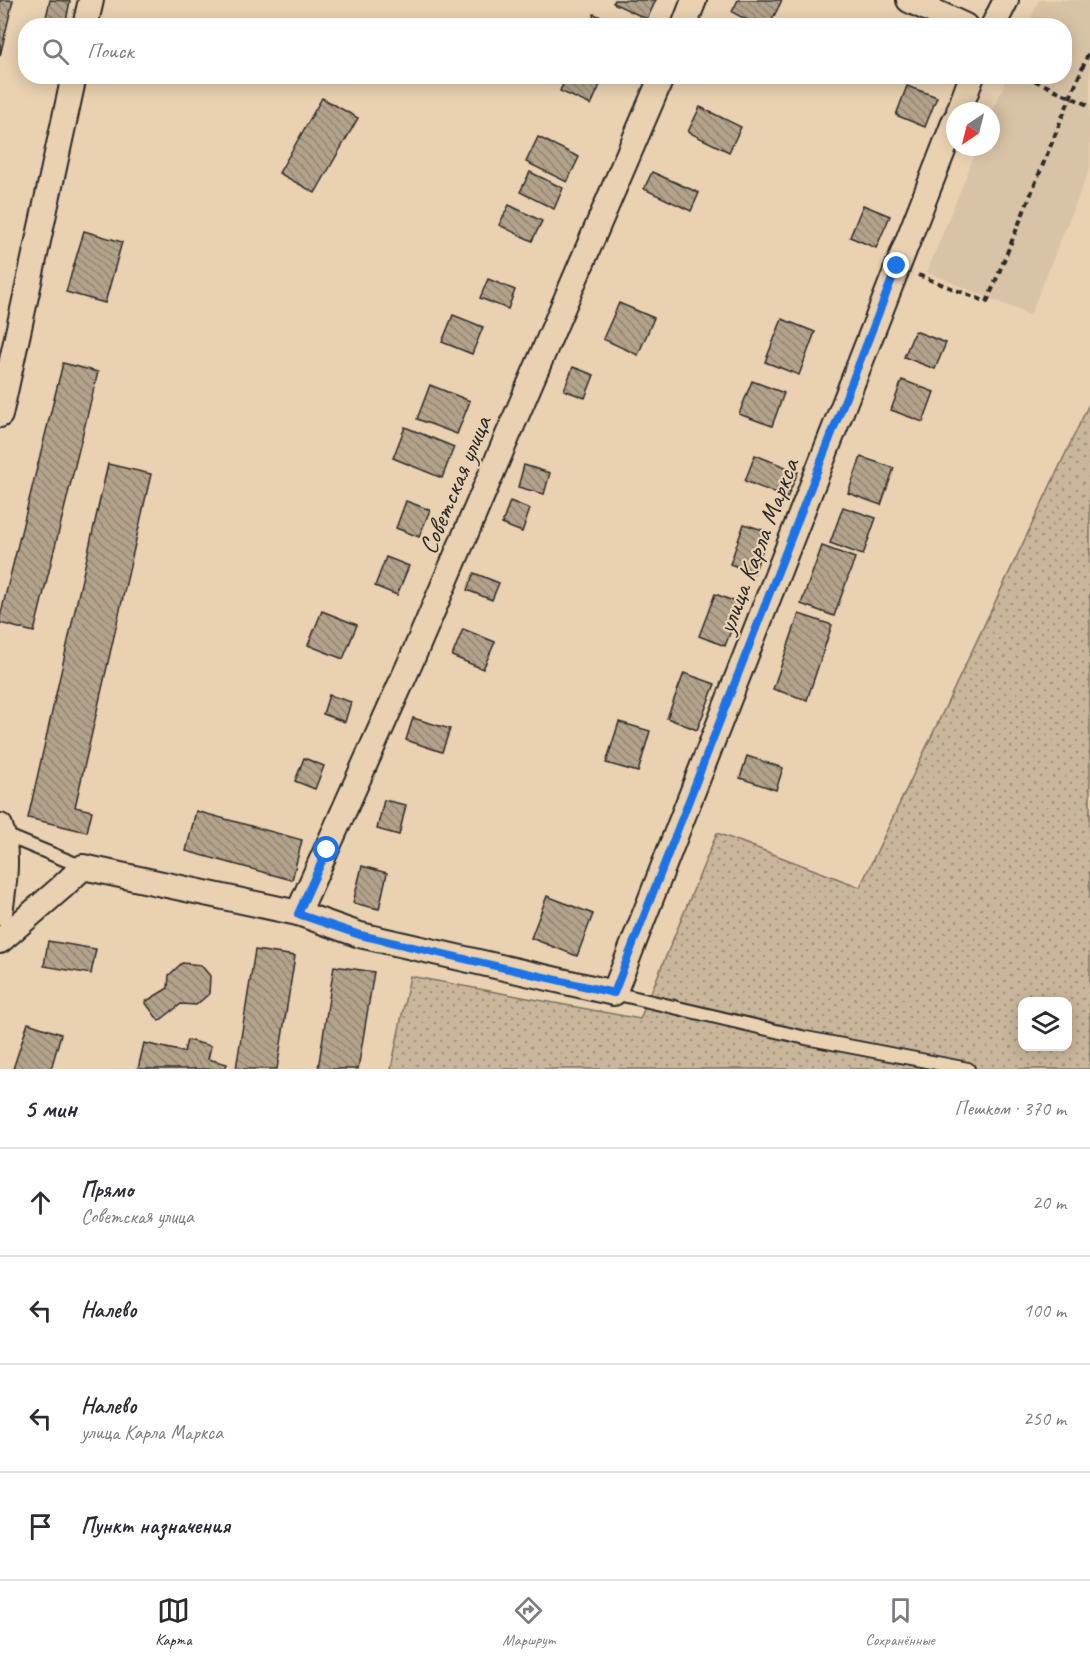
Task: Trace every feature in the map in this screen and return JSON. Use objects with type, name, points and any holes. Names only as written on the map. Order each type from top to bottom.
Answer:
[{"type":"street","points":[[88,18],[91,0]]},
{"type":"street","points":[[687,18],[694,0]]},
{"type":"street","points":[[909,0],[948,18]]},
{"type":"street","points":[[997,18],[1006,0]]},
{"type":"street","points":[[0,416],[72,84]]},
{"type":"street","name":"Советская улица","points":[[298,914],[411,661],[659,84]]},
{"type":"street","points":[[962,102],[969,84]]},
{"type":"street","name":"улица Карла Маркса","points":[[614,993],[946,143]]},
{"type":"street","points":[[0,913],[4,886],[2,830]]},
{"type":"street","points":[[0,941],[82,867],[298,914],[360,935],[614,993]]},
{"type":"lane","points":[[2,830],[82,867]]},
{"type":"lane","points":[[614,993],[806,1038],[968,1069]]},
{"type":"path","points":[[897,266],[987,302],[1090,49]]},
{"type":"path","points":[[1042,84],[1090,105]]},
{"type":"shaded area","points":[[1039,0],[1090,0],[1090,168],[1030,315],[927,272],[974,156],[1000,156],[1000,102],[997,102],[1004,84],[1072,84],[1072,18],[1031,18]]},
{"type":"shaded area","points":[[1090,402],[1090,1069],[391,1069],[410,976],[640,1019],[717,833],[860,887]]},
{"type":"building","points":[[0,0],[13,0],[0,56]]},
{"type":"building","points":[[50,0],[70,1],[67,18],[46,18]]},
{"type":"building","points":[[615,0],[656,0],[647,18],[613,3]]},
{"type":"building","points":[[738,0],[782,0],[773,18],[743,18],[732,12]]},
{"type":"building","points":[[563,84],[600,84],[591,105],[560,91]]},
{"type":"building","points":[[907,86],[937,97],[925,127],[896,115]]},
{"type":"building","points":[[322,98],[358,118],[315,193],[279,173]]},
{"type":"building","points":[[700,107],[741,127],[729,152],[688,132]]},
{"type":"building","points":[[538,137],[579,157],[567,182],[526,162]]},
{"type":"building","points":[[530,172],[563,188],[554,209],[520,192]]},
{"type":"building","points":[[652,172],[699,193],[691,211],[644,189]]},
{"type":"building","points":[[509,205],[542,221],[532,241],[499,225]]},
{"type":"building","points":[[863,205],[890,216],[876,248],[850,237]]},
{"type":"building","points":[[84,231],[122,242],[105,303],[66,292]]},
{"type":"building","points":[[488,279],[515,290],[508,309],[480,298]]},
{"type":"building","points":[[619,303],[654,318],[638,355],[603,339]]},
{"type":"building","points":[[453,315],[483,327],[472,354],[442,342]]},
{"type":"building","points":[[782,319],[815,332],[799,375],[765,362]]},
{"type":"building","points":[[915,331],[946,343],[935,369],[904,357]]},
{"type":"building","points":[[63,363],[98,372],[34,632],[0,623],[0,617]]},
{"type":"building","points":[[573,367],[594,375],[585,398],[564,390]]},
{"type":"building","points":[[902,380],[934,392],[923,422],[891,410]]},
{"type":"building","points":[[752,381],[784,393],[772,426],[739,414]]},
{"type":"building","points":[[430,385],[470,401],[457,434],[417,419]]},
{"type":"building","points":[[405,427],[454,447],[442,478],[393,458]]},
{"type":"building","points":[[755,455],[798,472],[787,498],[745,481]]},
{"type":"building","points":[[861,457],[894,468],[881,505],[848,493]]},
{"type":"building","points":[[108,464],[151,474],[75,807],[92,811],[87,832],[28,818]]},
{"type":"building","points":[[524,465],[550,473],[544,494],[518,487]]},
{"type":"building","points":[[406,501],[430,510],[419,537],[396,528]]},
{"type":"building","points":[[510,501],[530,509],[522,532],[502,524]]},
{"type":"building","points":[[843,507],[876,518],[863,555],[830,543]]},
{"type":"building","points":[[744,524],[769,532],[754,573],[730,564]]},
{"type":"building","points":[[822,546],[855,558],[834,616],[801,604]]},
{"type":"building","points":[[386,557],[409,566],[397,595],[375,586]]},
{"type":"building","points":[[474,573],[499,583],[492,600],[467,590]]},
{"type":"building","points":[[715,594],[741,604],[725,646],[699,636]]},
{"type":"building","points":[[322,611],[357,625],[343,659],[308,645]]},
{"type":"building","points":[[799,614],[832,625],[807,700],[773,689]]},
{"type":"building","points":[[463,629],[495,642],[483,669],[452,656]]},
{"type":"building","points":[[684,673],[715,684],[697,730],[667,718]]},
{"type":"building","points":[[329,695],[351,702],[345,722],[323,714]]},
{"type":"building","points":[[413,718],[450,729],[442,752],[406,740]]},
{"type":"building","points":[[619,722],[650,731],[638,772],[606,763]]},
{"type":"building","points":[[747,756],[783,768],[776,790],[740,778]]},
{"type":"building","points":[[304,758],[324,766],[315,789],[295,781]]},
{"type":"building","points":[[384,800],[406,805],[399,835],[377,829]]},
{"type":"building","points":[[196,811],[302,840],[292,880],[186,851]]},
{"type":"building","points":[[362,866],[387,873],[379,909],[353,903]]},
{"type":"building","points":[[547,896],[593,914],[577,956],[531,938]]},
{"type":"building","points":[[48,941],[96,949],[91,974],[44,966]]},
{"type":"building","points":[[255,950],[295,956],[277,1069],[236,1069]]},
{"type":"building","points":[[182,963],[201,965],[210,976],[209,994],[196,1005],[181,1004],[159,1021],[145,1002],[168,988],[169,975]]},
{"type":"building","points":[[334,966],[374,972],[358,1069],[318,1069]]},
{"type":"building","points":[[28,1023],[61,1034],[51,1069],[13,1069]]},
{"type":"building","points":[[187,1040],[211,1046],[208,1059],[227,1064],[225,1069],[138,1069],[144,1043],[184,1052]]},
{"type":"route","points":[[327,850],[298,914],[360,935],[614,993],[897,266]]}]
